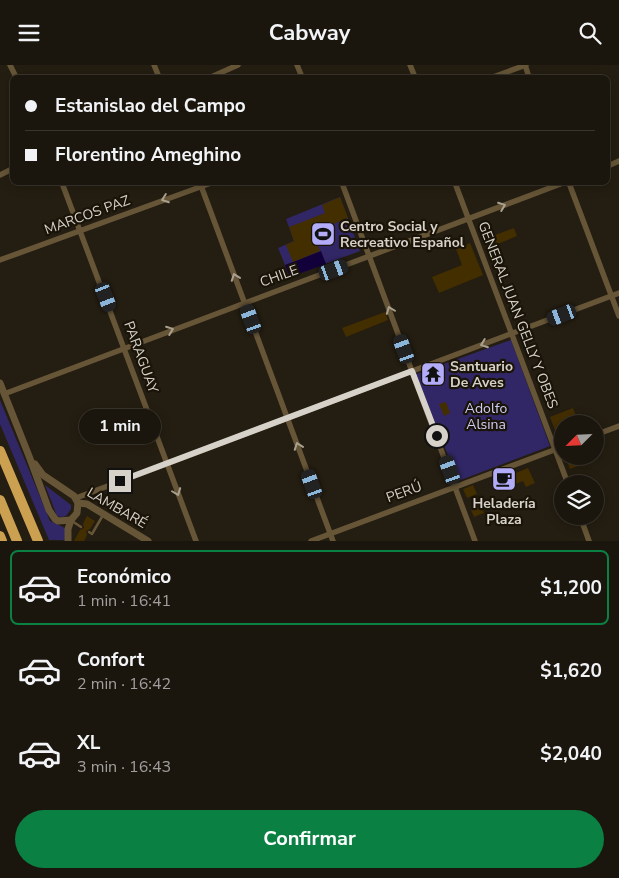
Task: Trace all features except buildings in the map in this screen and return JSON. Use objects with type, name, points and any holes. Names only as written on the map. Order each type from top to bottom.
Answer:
[{"type":"highway","points":[[0,451],[38,541]]},
{"type":"highway","points":[[0,500],[17,541]]},
{"type":"highway","points":[[0,536],[2,541]]},
{"type":"street","points":[[216,75],[238,65]]},
{"type":"street","points":[[498,75],[525,65]]},
{"type":"street","name":"PARAGUAY","points":[[63,185],[196,541]]},
{"type":"street","name":"MARCOS PAZ","points":[[0,260],[81,231],[198,185]]},
{"type":"street","points":[[201,185],[333,541]]},
{"type":"street","points":[[343,185],[475,541]]},
{"type":"street","name":"GENERAL JUAN GELLY Y OBES","points":[[456,185],[554,447]]},
{"type":"street","name":"CHILE","points":[[4,394],[124,347],[558,185]]},
{"type":"street","points":[[570,185],[619,316]]},
{"type":"street","points":[[68,541],[68,529],[71,520],[77,513],[77,501],[167,464],[619,293]]},
{"type":"street","points":[[0,383],[51,515],[58,521],[71,520]]},
{"type":"street","points":[[604,432],[619,426]]},
{"type":"street","name":"PERÚ","points":[[311,541],[554,450]]},
{"type":"street","name":"LAMBARÉ","points":[[29,456],[43,475],[77,501],[87,504],[148,541]]},
{"type":"street","points":[[583,525],[589,541]]},
{"type":"lane","points":[[89,532],[92,534],[104,514]]},
{"type":"lane","points":[[71,520],[81,527]]},
{"type":"green space","name":"Centro Social y Recreativo Español","points":[[340,197],[360,251],[290,277],[278,248],[294,241],[286,219]]},
{"type":"green space","name":"Adolfo Alsina","points":[[511,340],[550,446],[458,481],[416,374]]},
{"type":"green space","points":[[0,400],[50,521],[65,528],[65,540],[49,540],[0,424]]},
{"type":"green space","points":[[45,485],[71,505],[71,509],[66,516],[57,516]]},
{"type":"shaded area","points":[[321,251],[326,264],[290,277],[285,265]]},
{"type":"place","name":"Centro Social y Recreativo Español","points":[[323,234]]},
{"type":"place","name":"Santuario De Aves","points":[[433,374]]},
{"type":"place","name":"Heladería Plaza","points":[[504,479]]},
{"type":"route","points":[[120,481],[412,371],[437,436]]}]
